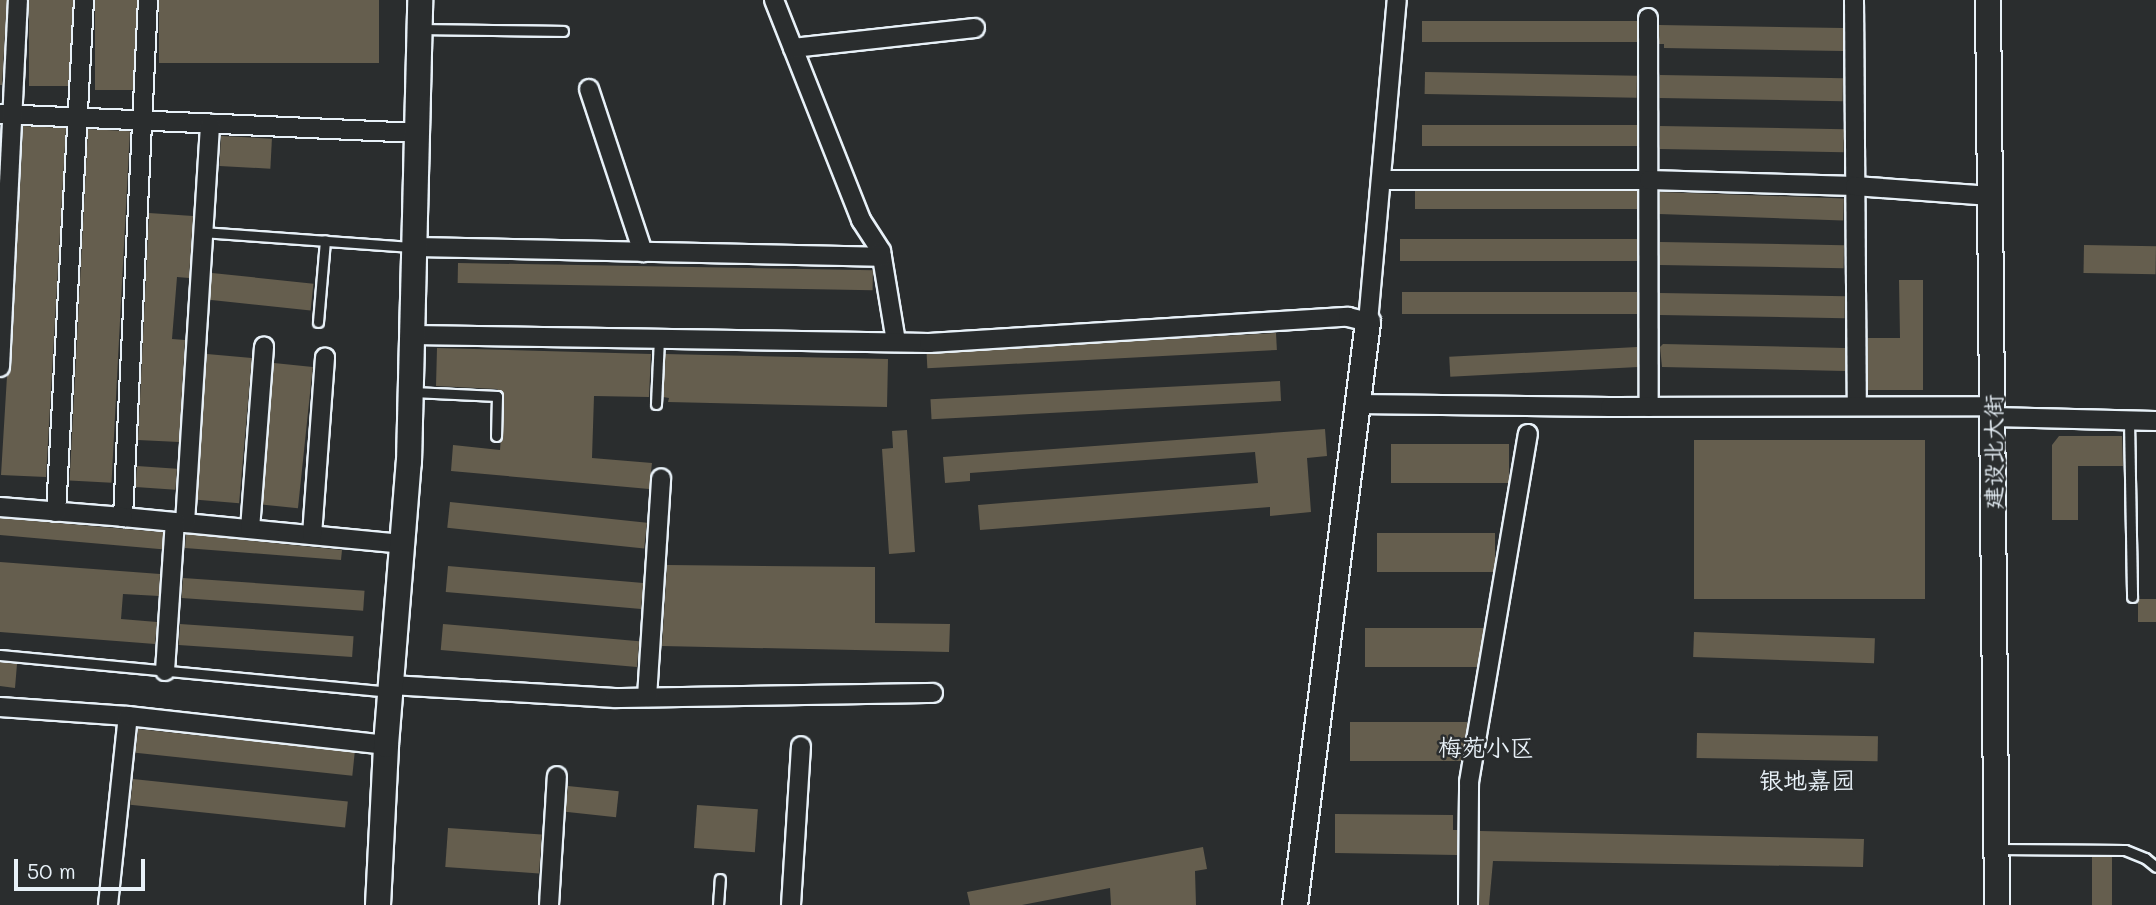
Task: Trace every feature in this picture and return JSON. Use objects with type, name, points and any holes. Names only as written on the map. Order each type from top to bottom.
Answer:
[{"type":"street","points":[[0,367],[6,115],[18,0]]},
{"type":"street","points":[[56,512],[84,0]]},
{"type":"street","points":[[122,517],[148,0]]},
{"type":"street","points":[[378,905],[386,745],[411,392],[420,0]]},
{"type":"street","points":[[774,0],[861,220],[882,257],[896,342]]},
{"type":"street","points":[[1295,905],[1368,322],[1397,0]]},
{"type":"street","points":[[1854,0],[1857,406]]},
{"type":"street","name":"建设北大街","points":[[1988,0],[1997,905]]},
{"type":"street","points":[[1648,18],[1649,407]]},
{"type":"street","points":[[793,48],[975,28]]},
{"type":"street","points":[[589,89],[643,252]]},
{"type":"street","points":[[6,115],[418,133]]},
{"type":"street","points":[[165,671],[180,522],[210,124]]},
{"type":"street","points":[[1381,180],[1648,180],[1855,186],[1991,196]]},
{"type":"street","points":[[415,247],[882,257]]},
{"type":"street","points":[[413,335],[896,342],[1348,317],[1368,322]]},
{"type":"street","points":[[250,529],[264,347]]},
{"type":"street","points":[[312,535],[325,357]]},
{"type":"street","points":[[1358,404],[1857,406],[2156,421]]},
{"type":"street","points":[[1468,905],[1469,782],[1528,434]]},
{"type":"street","points":[[647,697],[661,478]]},
{"type":"street","points":[[0,507],[402,544]]},
{"type":"street","points":[[390,688],[647,697],[933,693]]},
{"type":"street","points":[[0,707],[128,716],[386,745]]},
{"type":"street","points":[[108,905],[128,716]]},
{"type":"street","points":[[791,905],[801,746]]},
{"type":"street","points":[[549,905],[557,776]]},
{"type":"lane","points":[[420,29],[563,31]]},
{"type":"lane","points":[[203,232],[415,247]]},
{"type":"lane","points":[[318,322],[325,240]]},
{"type":"lane","points":[[656,404],[659,339]]},
{"type":"lane","points":[[411,392],[498,397],[496,436]]},
{"type":"lane","points":[[2129,420],[2132,597]]},
{"type":"lane","points":[[0,655],[390,688]]},
{"type":"lane","points":[[1997,849],[2125,850],[2145,858],[2156,867]]},
{"type":"lane","points":[[718,905],[720,879]]},
{"type":"building","points":[[0,0],[7,0],[2,85],[0,85]]},
{"type":"building","points":[[29,0],[73,0],[73,86],[29,86]]},
{"type":"building","points":[[95,0],[137,0],[137,90],[95,90]]},
{"type":"building","points":[[159,0],[379,0],[379,63],[159,63]]},
{"type":"building","points":[[1422,21],[1637,21],[1637,42],[1422,42]]},
{"type":"building","points":[[1659,25],[1843,28],[1843,51],[1664,48],[1664,44],[1659,44]]},
{"type":"building","points":[[1425,72],[1637,76],[1637,98],[1425,94]]},
{"type":"building","points":[[1660,75],[1843,78],[1843,101],[1660,98]]},
{"type":"building","points":[[1422,125],[1637,125],[1637,146],[1422,146]]},
{"type":"building","points":[[23,126],[66,128],[46,477],[1,475],[7,376],[11,368]]},
{"type":"building","points":[[1660,126],[1844,129],[1844,152],[1660,149]]},
{"type":"building","points":[[88,129],[130,131],[112,483],[70,481]]},
{"type":"building","points":[[221,136],[272,139],[270,169],[219,166]]},
{"type":"building","points":[[1415,191],[1637,191],[1637,209],[1415,209]]},
{"type":"building","points":[[1660,192],[1844,198],[1843,220],[1659,214]]},
{"type":"building","points":[[149,213],[193,216],[189,278],[177,277],[172,339],[185,340],[179,442],[138,440]]},
{"type":"building","points":[[1400,239],[1637,239],[1637,261],[1400,261]]},
{"type":"building","points":[[1660,242],[1844,245],[1844,268],[1660,265]]},
{"type":"building","points":[[2084,245],[2156,246],[2156,274],[2084,273]]},
{"type":"building","points":[[458,263],[873,270],[873,290],[458,283]]},
{"type":"building","points":[[212,273],[313,284],[311,311],[209,300]]},
{"type":"building","points":[[1899,280],[1923,280],[1923,390],[1868,390],[1868,338],[1900,338]]},
{"type":"building","points":[[1402,292],[1637,292],[1637,314],[1402,314]]},
{"type":"building","points":[[1660,293],[1845,296],[1845,318],[1660,315]]},
{"type":"building","points":[[1276,333],[1277,350],[927,368],[926,351]]},
{"type":"building","points":[[1663,344],[1845,348],[1845,371],[1662,367],[1660,347]]},
{"type":"building","points":[[1637,347],[1638,367],[1450,377],[1449,357]]},
{"type":"building","points":[[437,348],[651,354],[649,397],[594,396],[592,458],[652,463],[649,489],[451,471],[453,445],[500,450],[504,396],[497,389],[436,386]]},
{"type":"building","points":[[207,354],[252,358],[239,503],[194,499]]},
{"type":"building","points":[[665,354],[888,359],[887,407],[668,402],[669,398],[663,397]]},
{"type":"building","points":[[274,363],[313,367],[298,508],[259,504]]},
{"type":"building","points":[[1280,381],[1281,401],[932,419],[930,399]]},
{"type":"building","points":[[1325,429],[1327,456],[1307,458],[1311,512],[1270,516],[1270,507],[980,530],[978,505],[1258,483],[1255,452],[970,473],[970,481],[945,483],[943,457]]},
{"type":"building","points":[[907,430],[915,552],[889,554],[882,449],[893,448],[892,431]]},
{"type":"building","points":[[2059,436],[2122,436],[2123,466],[2078,466],[2078,520],[2052,520],[2052,445]]},
{"type":"building","points":[[1694,440],[1925,440],[1925,599],[1694,599]]},
{"type":"building","points":[[1391,444],[1509,444],[1509,483],[1391,483]]},
{"type":"building","points":[[137,466],[177,469],[175,490],[136,487]]},
{"type":"building","points":[[450,502],[647,523],[644,549],[447,528]]},
{"type":"building","points":[[0,518],[163,532],[162,549],[0,535]]},
{"type":"building","points":[[1377,533],[1495,533],[1495,572],[1377,572]]},
{"type":"building","points":[[186,534],[342,550],[341,560],[185,548]]},
{"type":"building","points":[[0,562],[160,574],[159,596],[123,594],[121,619],[157,622],[155,644],[0,632]]},
{"type":"building","points":[[667,565],[875,567],[875,623],[950,624],[949,652],[662,646]]},
{"type":"building","points":[[448,566],[643,583],[641,609],[446,592]]},
{"type":"building","points":[[183,578],[365,591],[363,611],[182,598]]},
{"type":"building","points":[[2138,599],[2156,599],[2156,622],[2138,622]]},
{"type":"building","points":[[180,624],[354,636],[352,657],[179,645]]},
{"type":"building","points":[[443,624],[639,641],[637,667],[441,650]]},
{"type":"building","points":[[1365,628],[1483,628],[1483,667],[1365,667]]},
{"type":"building","points":[[1694,632],[1875,638],[1874,663],[1693,657]]},
{"type":"building","points":[[0,662],[17,664],[15,688],[0,686]]},
{"type":"building","points":[[1350,722],[1467,722],[1467,761],[1350,761]]},
{"type":"building","points":[[138,729],[355,752],[352,776],[135,753]]},
{"type":"building","points":[[1697,733],[1878,736],[1878,761],[1697,758]]},
{"type":"building","points":[[133,779],[348,802],[345,827],[130,805]]},
{"type":"building","points":[[568,786],[619,791],[616,817],[565,812]]},
{"type":"building","points":[[697,805],[758,809],[755,852],[694,848]]},
{"type":"building","points":[[1335,814],[1453,815],[1453,830],[1457,830],[1457,855],[1335,853]]},
{"type":"building","points":[[448,828],[542,835],[539,873],[445,867]]},
{"type":"building","points":[[1480,831],[1864,839],[1863,867],[1493,861],[1489,905],[1479,905]]},
{"type":"building","points":[[1203,847],[1207,869],[1195,871],[1196,905],[1111,905],[1110,888],[1022,905],[970,905],[967,892]]},
{"type":"building","points":[[2092,857],[2112,857],[2112,905],[2092,905]]},
{"type":"district","name":"梅苑小区","points":[[1486,747]]},
{"type":"district","name":"银地嘉园","points":[[1807,780]]}]
